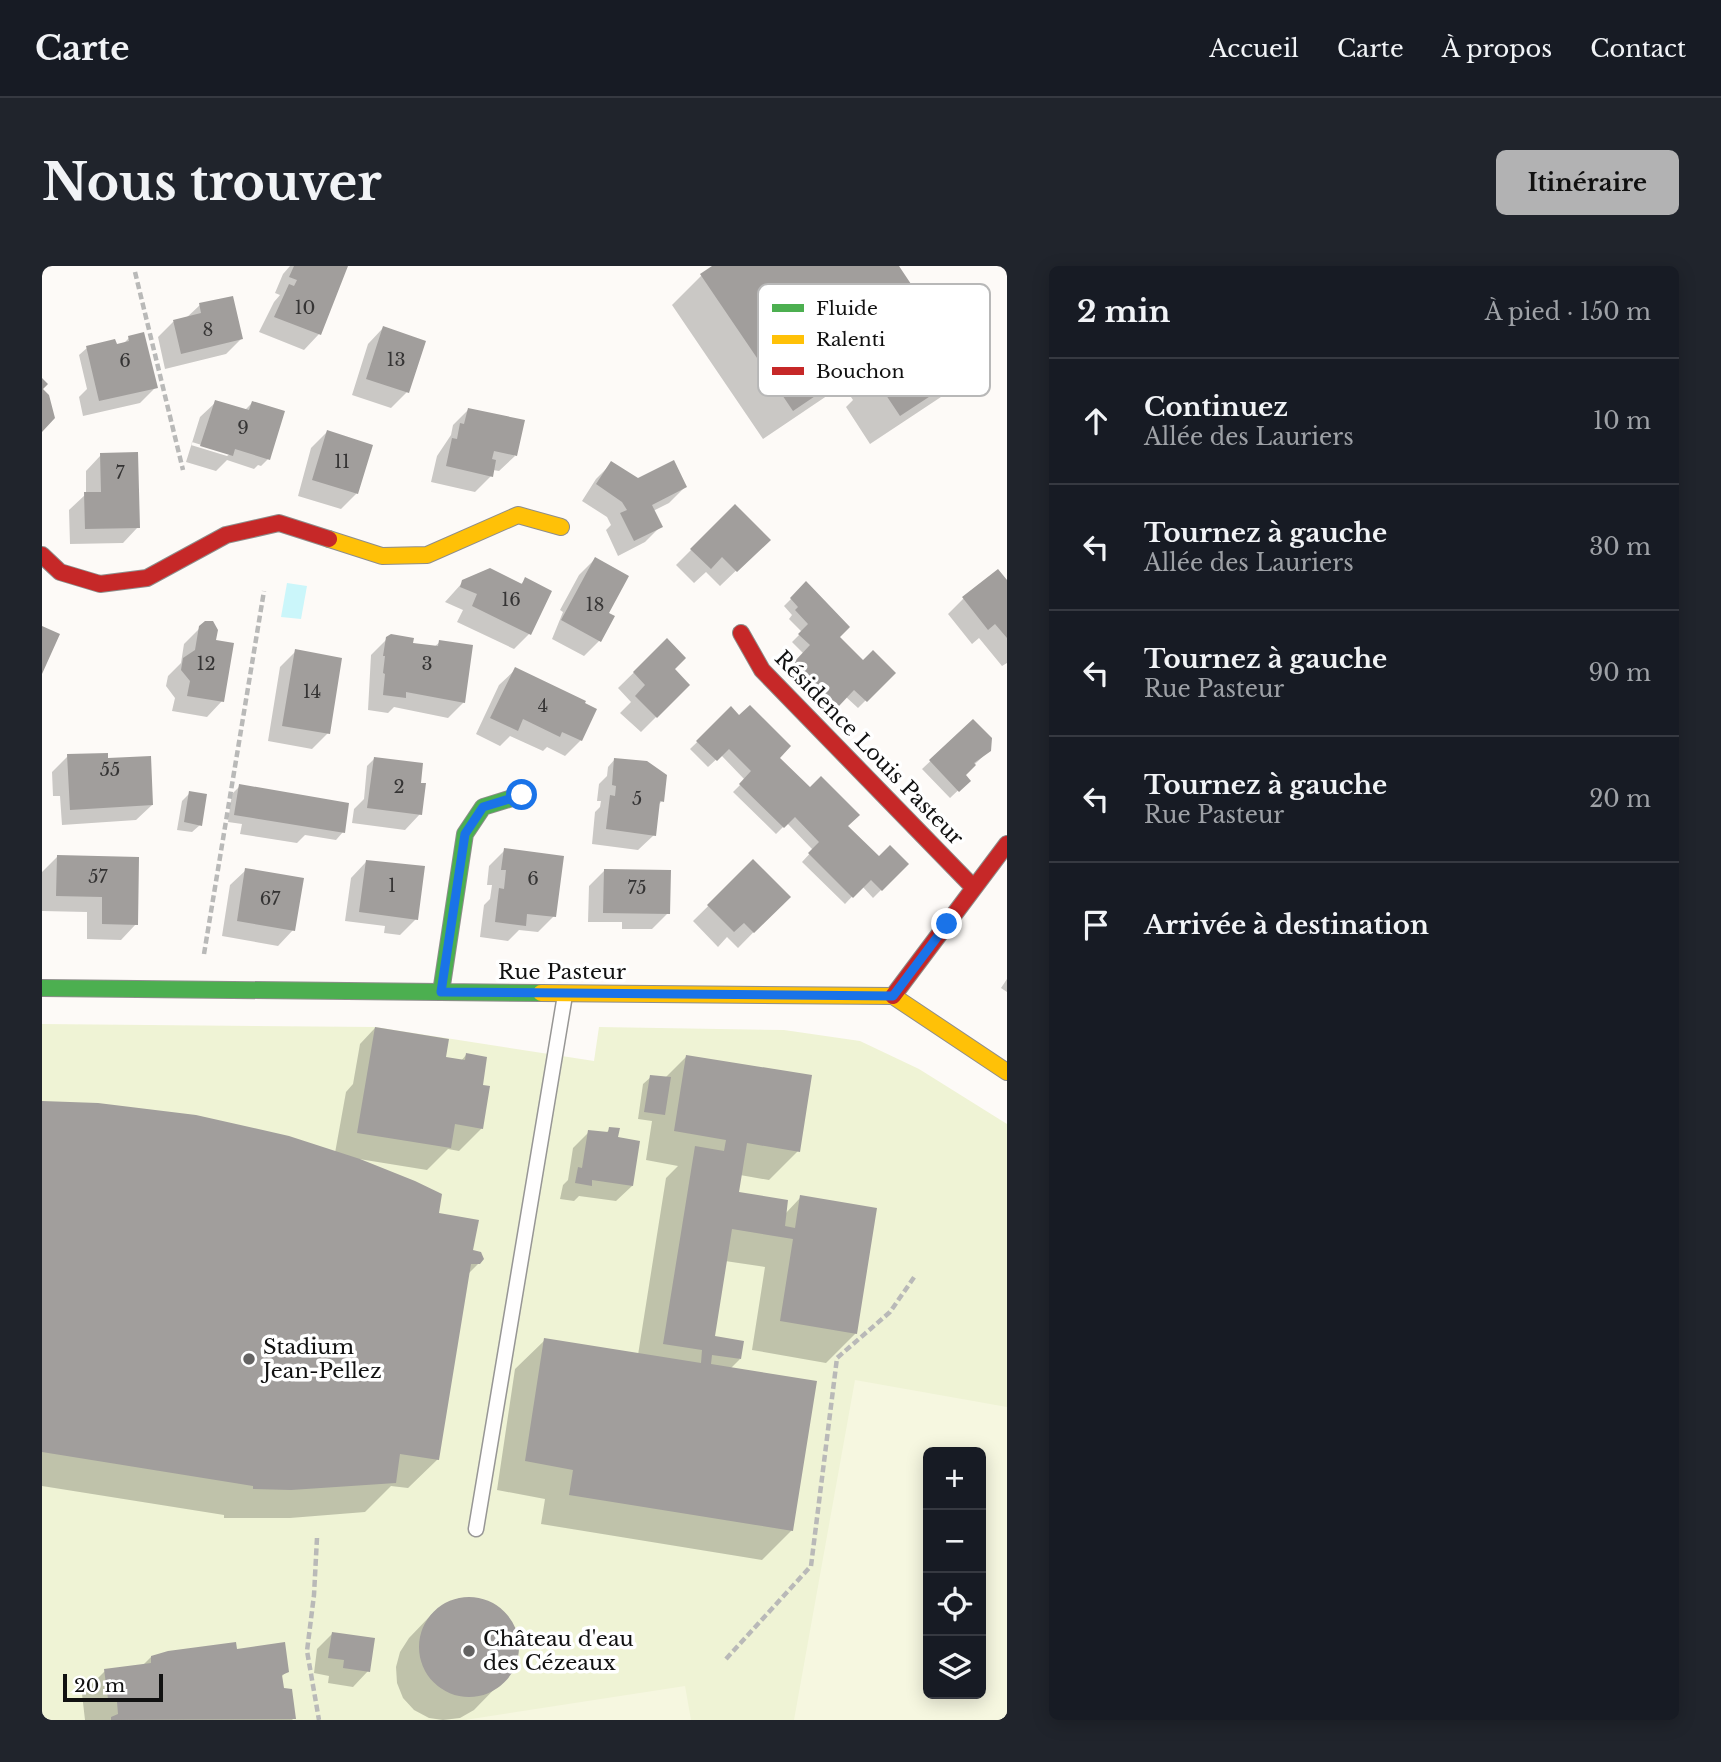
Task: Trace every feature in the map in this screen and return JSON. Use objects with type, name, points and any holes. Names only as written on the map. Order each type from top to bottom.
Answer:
[{"type":"street","points":[[42,555],[60,572],[100,584],[147,578],[226,535],[279,523],[382,556],[427,555],[518,515],[561,527]]},
{"type":"street","name":"Résidence Louis Pasteur","points":[[741,633],[762,670],[974,888]]},
{"type":"street","points":[[441,992],[465,834],[483,807],[522,795]]},
{"type":"street","points":[[1007,844],[893,996],[1007,1072]]},
{"type":"street","name":"Rue Pasteur","points":[[42,988],[893,996]]},
{"type":"lane","points":[[476,1529],[565,993]]},
{"type":"path","points":[[135,272],[183,470]]},
{"type":"path","points":[[203,990],[204,948],[264,591]]},
{"type":"path","points":[[726,1659],[811,1566],[837,1358],[890,1312],[915,1276]]},
{"type":"path","points":[[317,1538],[307,1651],[320,1720]]},
{"type":"green space","points":[[42,1024],[375,1027],[594,1061],[599,1027],[784,1030],[860,1041],[919,1069],[1007,1124],[1007,1720],[42,1720]]},
{"type":"green space","points":[[855,1380],[1007,1407],[1007,1720],[794,1720]]},
{"type":"green space","points":[[685,1686],[691,1720],[465,1720]]},
{"type":"water","points":[[287,583],[307,586],[301,619],[281,617]]},
{"type":"building","points":[[294,266],[348,266],[321,335],[274,317],[289,284],[294,286],[297,280],[289,277]]},
{"type":"building","points":[[712,266],[899,266],[911,284],[758,284],[758,359],[700,274]]},
{"type":"building","points":[[233,296],[243,339],[181,354],[173,320],[201,313],[199,303]]},
{"type":"building","points":[[383,326],[426,341],[409,393],[366,379]]},
{"type":"building","points":[[144,332],[158,388],[99,401],[86,346],[115,339],[117,344],[129,341],[128,336]]},
{"type":"building","points":[[42,378],[48,384],[43,389],[49,395],[55,418],[42,432]]},
{"type":"building","points":[[783,396],[815,396],[793,411]]},
{"type":"building","points":[[887,396],[930,396],[900,416]]},
{"type":"building","points":[[215,400],[249,410],[252,401],[285,411],[270,460],[235,449],[233,456],[200,446]]},
{"type":"building","points":[[468,408],[525,420],[517,456],[494,451],[492,459],[496,460],[493,477],[446,466],[452,438],[457,439],[460,423],[464,424]]},
{"type":"building","points":[[327,430],[373,445],[358,494],[312,480]]},
{"type":"building","points":[[138,452],[140,528],[85,529],[84,492],[101,492],[100,453]]},
{"type":"building","points":[[674,460],[687,487],[652,505],[663,527],[634,541],[620,513],[627,510],[622,502],[596,484],[611,461],[638,478]]},
{"type":"building","points":[[735,504],[771,540],[737,572],[722,557],[711,569],[690,549]]},
{"type":"building","points":[[595,557],[629,576],[609,613],[615,616],[601,642],[561,620]]},
{"type":"building","points":[[490,568],[522,584],[525,577],[552,591],[531,635],[472,606],[477,594],[460,587],[462,580]]},
{"type":"building","points":[[998,569],[1007,580],[1007,638],[995,624],[988,630],[962,597]]},
{"type":"building","points":[[806,581],[850,627],[840,637],[863,660],[873,650],[896,673],[867,702],[854,690],[839,706],[794,662],[810,645],[798,634],[808,624],[795,610],[798,607],[790,598]]},
{"type":"building","points":[[205,621],[213,621],[218,630],[216,640],[234,643],[224,702],[187,696],[190,681],[181,670],[183,658],[195,650],[199,626]]},
{"type":"building","points":[[42,626],[60,634],[42,674]]},
{"type":"building","points":[[391,634],[414,638],[413,643],[438,646],[439,640],[473,645],[465,703],[406,692],[406,698],[383,695],[383,656],[386,637]]},
{"type":"building","points":[[667,638],[686,658],[675,669],[690,685],[657,718],[635,696],[645,685],[633,672]]},
{"type":"building","points":[[295,649],[342,658],[330,734],[282,726]]},
{"type":"building","points":[[515,667],[586,701],[585,703],[597,709],[582,741],[562,732],[560,737],[523,719],[518,731],[490,718]]},
{"type":"building","points":[[750,705],[791,746],[780,758],[810,787],[821,776],[860,815],[848,826],[879,856],[890,845],[909,864],[882,891],[871,880],[853,898],[808,853],[819,842],[795,817],[784,828],[739,784],[751,771],[729,749],[717,761],[696,741],[731,706],[739,715]]},
{"type":"building","points":[[973,719],[992,738],[991,751],[974,763],[976,765],[966,775],[971,781],[959,792],[929,760]]},
{"type":"building","points":[[108,753],[108,758],[151,756],[153,805],[70,810],[67,754]]},
{"type":"building","points":[[374,757],[423,763],[421,783],[426,783],[422,815],[367,808]]},
{"type":"building","points":[[614,758],[647,761],[667,775],[664,802],[660,801],[656,836],[606,829],[610,795],[615,796],[616,786],[612,785]]},
{"type":"building","points":[[239,784],[349,803],[345,833],[234,815]]},
{"type":"building","points":[[189,791],[207,794],[202,826],[184,822]]},
{"type":"building","points":[[504,848],[564,856],[556,917],[527,914],[526,926],[495,922],[499,888],[504,889],[506,870],[501,870]]},
{"type":"building","points":[[57,855],[139,857],[138,925],[102,924],[102,897],[56,896]]},
{"type":"building","points":[[753,859],[791,897],[754,933],[744,923],[734,932],[707,905]]},
{"type":"building","points":[[366,860],[425,866],[418,920],[359,912]]},
{"type":"building","points":[[245,868],[304,878],[295,931],[237,921]]},
{"type":"building","points":[[604,869],[671,870],[670,914],[603,913]]},
{"type":"building","points":[[375,1027],[449,1039],[446,1057],[465,1060],[466,1053],[487,1057],[483,1085],[490,1086],[483,1129],[455,1124],[451,1148],[357,1133]]},
{"type":"building","points":[[686,1055],[812,1075],[800,1152],[747,1143],[739,1192],[788,1200],[785,1226],[795,1228],[800,1195],[877,1208],[857,1334],[780,1321],[793,1239],[732,1229],[715,1336],[744,1341],[741,1359],[712,1355],[711,1364],[817,1381],[793,1531],[569,1495],[573,1470],[525,1461],[544,1338],[701,1363],[702,1350],[663,1344],[695,1146],[724,1151],[726,1140],[674,1131]]},
{"type":"building","points":[[650,1075],[671,1077],[665,1115],[644,1112]]},
{"type":"building","name":"Stadium Jean-Pellez","points":[[42,1101],[98,1103],[196,1115],[289,1136],[360,1159],[415,1181],[442,1194],[439,1213],[479,1220],[473,1250],[481,1252],[484,1259],[480,1264],[471,1264],[439,1460],[400,1454],[396,1483],[291,1490],[253,1489],[253,1486],[42,1452]]},
{"type":"building","points":[[609,1127],[620,1128],[618,1137],[640,1141],[633,1186],[592,1180],[592,1186],[575,1183],[578,1167],[582,1168],[588,1130],[608,1132]]},
{"type":"building","name":"Château d'eau des Cézeaux","points":[[469,1597],[488,1600],[505,1611],[516,1628],[519,1647],[516,1666],[505,1683],[488,1694],[469,1697],[450,1694],[433,1683],[422,1666],[419,1647],[422,1628],[433,1611],[450,1600]]},
{"type":"building","points":[[332,1632],[375,1638],[370,1672],[343,1668],[344,1660],[328,1658]]},
{"type":"building","points":[[236,1642],[237,1649],[285,1642],[289,1672],[282,1675],[284,1688],[292,1689],[296,1719],[111,1720],[111,1717],[118,1714],[117,1702],[108,1699],[104,1669],[151,1663],[151,1656],[168,1651]]},
{"type":"traffic: fast","points":[[441,992],[465,834],[483,807],[522,795]]},
{"type":"traffic: fast","points":[[42,988],[541,993]]},
{"type":"traffic: slow","points":[[329,539],[382,556],[427,555],[518,515],[561,527]]},
{"type":"traffic: slow","points":[[541,993],[893,996]]},
{"type":"traffic: slow","points":[[893,996],[1007,1072]]},
{"type":"traffic: jam","points":[[42,555],[60,572],[100,584],[147,578],[226,535],[279,523],[329,539]]},
{"type":"traffic: jam","points":[[741,633],[762,670],[974,888]]},
{"type":"traffic: jam","points":[[893,996],[1007,844]]},
{"type":"place","name":"Stadium Jean-Pellez","points":[[249,1359]]},
{"type":"place","name":"Château d'eau des Cézeaux","points":[[469,1651]]},
{"type":"route","points":[[522,795],[483,807],[465,834],[441,992],[793,993],[893,996],[947,924]]}]
